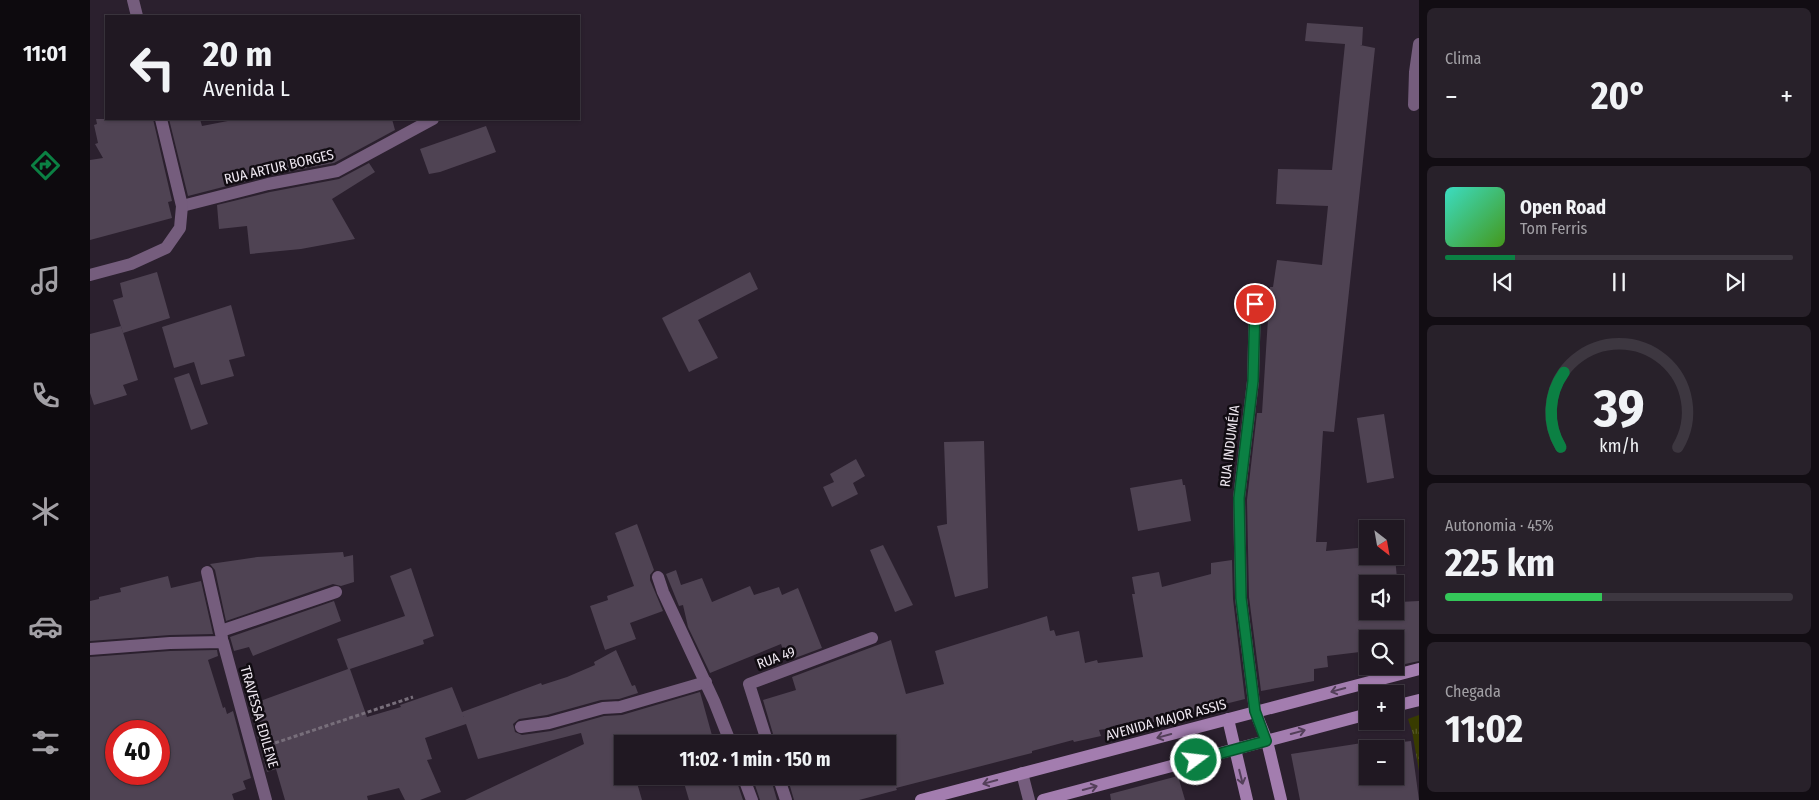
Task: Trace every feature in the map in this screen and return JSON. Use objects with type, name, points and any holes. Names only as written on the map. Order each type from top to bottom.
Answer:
[{"type":"street","points":[[133,0],[137,15]]},
{"type":"street","points":[[1414,105],[1415,72],[1419,44]]},
{"type":"street","points":[[90,275],[131,264],[166,248],[180,228],[182,206],[161,120]]},
{"type":"street","name":"RUA ARTUR BORGES","points":[[182,206],[268,184],[337,171],[431,120]]},
{"type":"street","name":"RUA INDUMÉIA","points":[[1255,304],[1253,381],[1239,498],[1241,598],[1255,711]]},
{"type":"street","name":"TRAVESSA EDILENE","points":[[207,572],[222,636],[266,800]]},
{"type":"street","points":[[658,576],[663,592],[714,700],[727,735]]},
{"type":"street","points":[[90,649],[170,643],[222,636],[336,592]]},
{"type":"street","name":"RUA 49","points":[[765,735],[749,684],[872,638]]},
{"type":"street","name":"AVENIDA MAJOR ASSIS","points":[[921,800],[1419,668]]},
{"type":"street","points":[[521,727],[549,723],[603,708],[620,708],[706,682]]},
{"type":"street","points":[[1404,704],[1419,700]]},
{"type":"street","points":[[1255,711],[1266,741],[1281,800]]},
{"type":"street","points":[[1043,800],[1359,716]]},
{"type":"street","points":[[1228,719],[1247,800]]},
{"type":"street","points":[[1022,773],[1029,800]]},
{"type":"street","points":[[746,785],[752,800]]},
{"type":"street","points":[[781,785],[786,800]]},
{"type":"path","points":[[253,751],[413,697]]},
{"type":"green space","points":[[1419,715],[1419,771],[1408,719]]},
{"type":"building","points":[[1307,23],[1363,27],[1362,45],[1360,45],[1375,48],[1334,432],[1323,431],[1316,542],[1327,542],[1326,551],[1359,548],[1359,565],[1396,565],[1397,575],[1359,575],[1359,620],[1404,620],[1404,602],[1419,601],[1419,661],[1405,664],[1404,630],[1359,630],[1359,652],[1327,656],[1328,667],[1314,669],[1314,681],[1261,691],[1249,597],[1247,500],[1257,413],[1262,413],[1270,287],[1273,287],[1277,260],[1322,265],[1328,206],[1276,204],[1278,169],[1332,170],[1345,44],[1305,41]]},
{"type":"building","points":[[96,119],[153,120],[172,201],[168,202],[172,218],[90,240],[90,160],[103,158],[95,144],[98,143],[94,125],[97,124]]},
{"type":"building","points":[[169,120],[200,120],[202,126],[233,120],[392,120],[395,130],[334,163],[266,176],[188,196]]},
{"type":"building","points":[[486,126],[496,152],[440,172],[429,174],[420,149]]},
{"type":"building","points":[[369,163],[375,172],[332,199],[355,239],[301,249],[250,254],[247,226],[219,229],[217,205],[270,192],[339,179]]},
{"type":"building","points":[[157,272],[170,318],[123,333],[113,300],[123,297],[120,283]]},
{"type":"building","points":[[750,272],[758,289],[698,320],[718,358],[689,372],[662,318]]},
{"type":"building","points":[[231,305],[245,356],[229,360],[234,376],[201,385],[194,362],[174,368],[162,327]]},
{"type":"building","points":[[121,326],[138,380],[123,385],[127,395],[94,405],[90,393],[90,334]]},
{"type":"building","points":[[189,373],[208,424],[191,430],[174,378]]},
{"type":"building","points":[[1384,414],[1394,478],[1367,483],[1357,418]]},
{"type":"building","points":[[984,441],[988,588],[955,597],[937,526],[947,524],[944,442]]},
{"type":"building","points":[[856,459],[865,476],[853,483],[858,494],[832,507],[823,487],[834,482],[830,474]]},
{"type":"building","points":[[1182,479],[1183,485],[1185,485],[1191,521],[1138,531],[1130,488]]},
{"type":"building","points":[[637,524],[654,570],[650,575],[650,580],[663,611],[630,623],[636,639],[605,650],[590,606],[608,600],[607,596],[634,586],[615,533]]},
{"type":"building","points":[[883,545],[913,605],[895,612],[870,550]]},
{"type":"building","points":[[343,552],[344,557],[353,555],[354,582],[341,586],[333,584],[226,621],[215,570],[210,564],[257,557]]},
{"type":"building","points":[[1232,560],[1233,599],[1245,699],[1153,722],[1152,718],[1113,726],[1113,728],[1099,730],[1101,736],[1074,742],[1073,740],[1032,751],[1032,753],[896,788],[897,790],[859,800],[794,800],[790,785],[896,785],[896,735],[773,735],[763,700],[796,690],[792,677],[891,640],[906,694],[944,684],[935,651],[1047,616],[1050,631],[1054,630],[1056,636],[1079,631],[1085,663],[1097,660],[1098,663],[1143,657],[1132,594],[1135,594],[1132,577],[1159,572],[1162,587],[1211,574],[1211,563]]},
{"type":"building","points":[[411,568],[434,636],[423,640],[424,644],[350,669],[367,717],[401,707],[400,705],[452,687],[462,712],[541,683],[542,685],[567,677],[595,665],[594,662],[616,650],[632,686],[635,685],[638,693],[619,699],[601,700],[547,715],[519,719],[513,724],[515,732],[522,735],[551,731],[604,716],[622,715],[700,692],[712,735],[614,735],[614,785],[638,785],[642,800],[465,800],[584,744],[581,733],[478,759],[466,724],[425,738],[432,759],[427,760],[441,792],[420,800],[405,800],[399,788],[367,796],[368,800],[285,800],[276,769],[267,772],[249,705],[348,669],[337,639],[405,616],[390,576]]},
{"type":"building","points":[[676,570],[681,585],[702,578],[712,602],[750,586],[754,595],[779,587],[782,595],[798,588],[822,648],[787,661],[781,644],[710,673],[688,627],[683,605],[679,606],[666,574]]},
{"type":"building","points":[[168,576],[171,588],[201,581],[213,634],[90,641],[90,601],[121,592],[120,588]]},
{"type":"building","points":[[334,601],[341,621],[253,656],[249,647],[234,651],[230,637]]},
{"type":"building","points":[[217,650],[218,656],[208,660],[223,708],[225,707],[227,714],[233,711],[251,778],[243,781],[246,789],[232,794],[234,800],[90,800],[90,657],[170,651]]},
{"type":"building","points":[[1411,741],[1419,800],[1300,800],[1291,754],[1359,743],[1359,785],[1404,785],[1404,742]]},
{"type":"building","points":[[1178,776],[1185,800],[1111,800],[1110,794]]},
{"type":"building","points":[[685,785],[738,785],[743,800],[689,800]]},
{"type":"building","points":[[755,785],[773,785],[777,800],[760,800]]},
{"type":"route","points":[[1196,760],[1266,741],[1255,711],[1241,598],[1239,498],[1253,381],[1255,304]]}]
